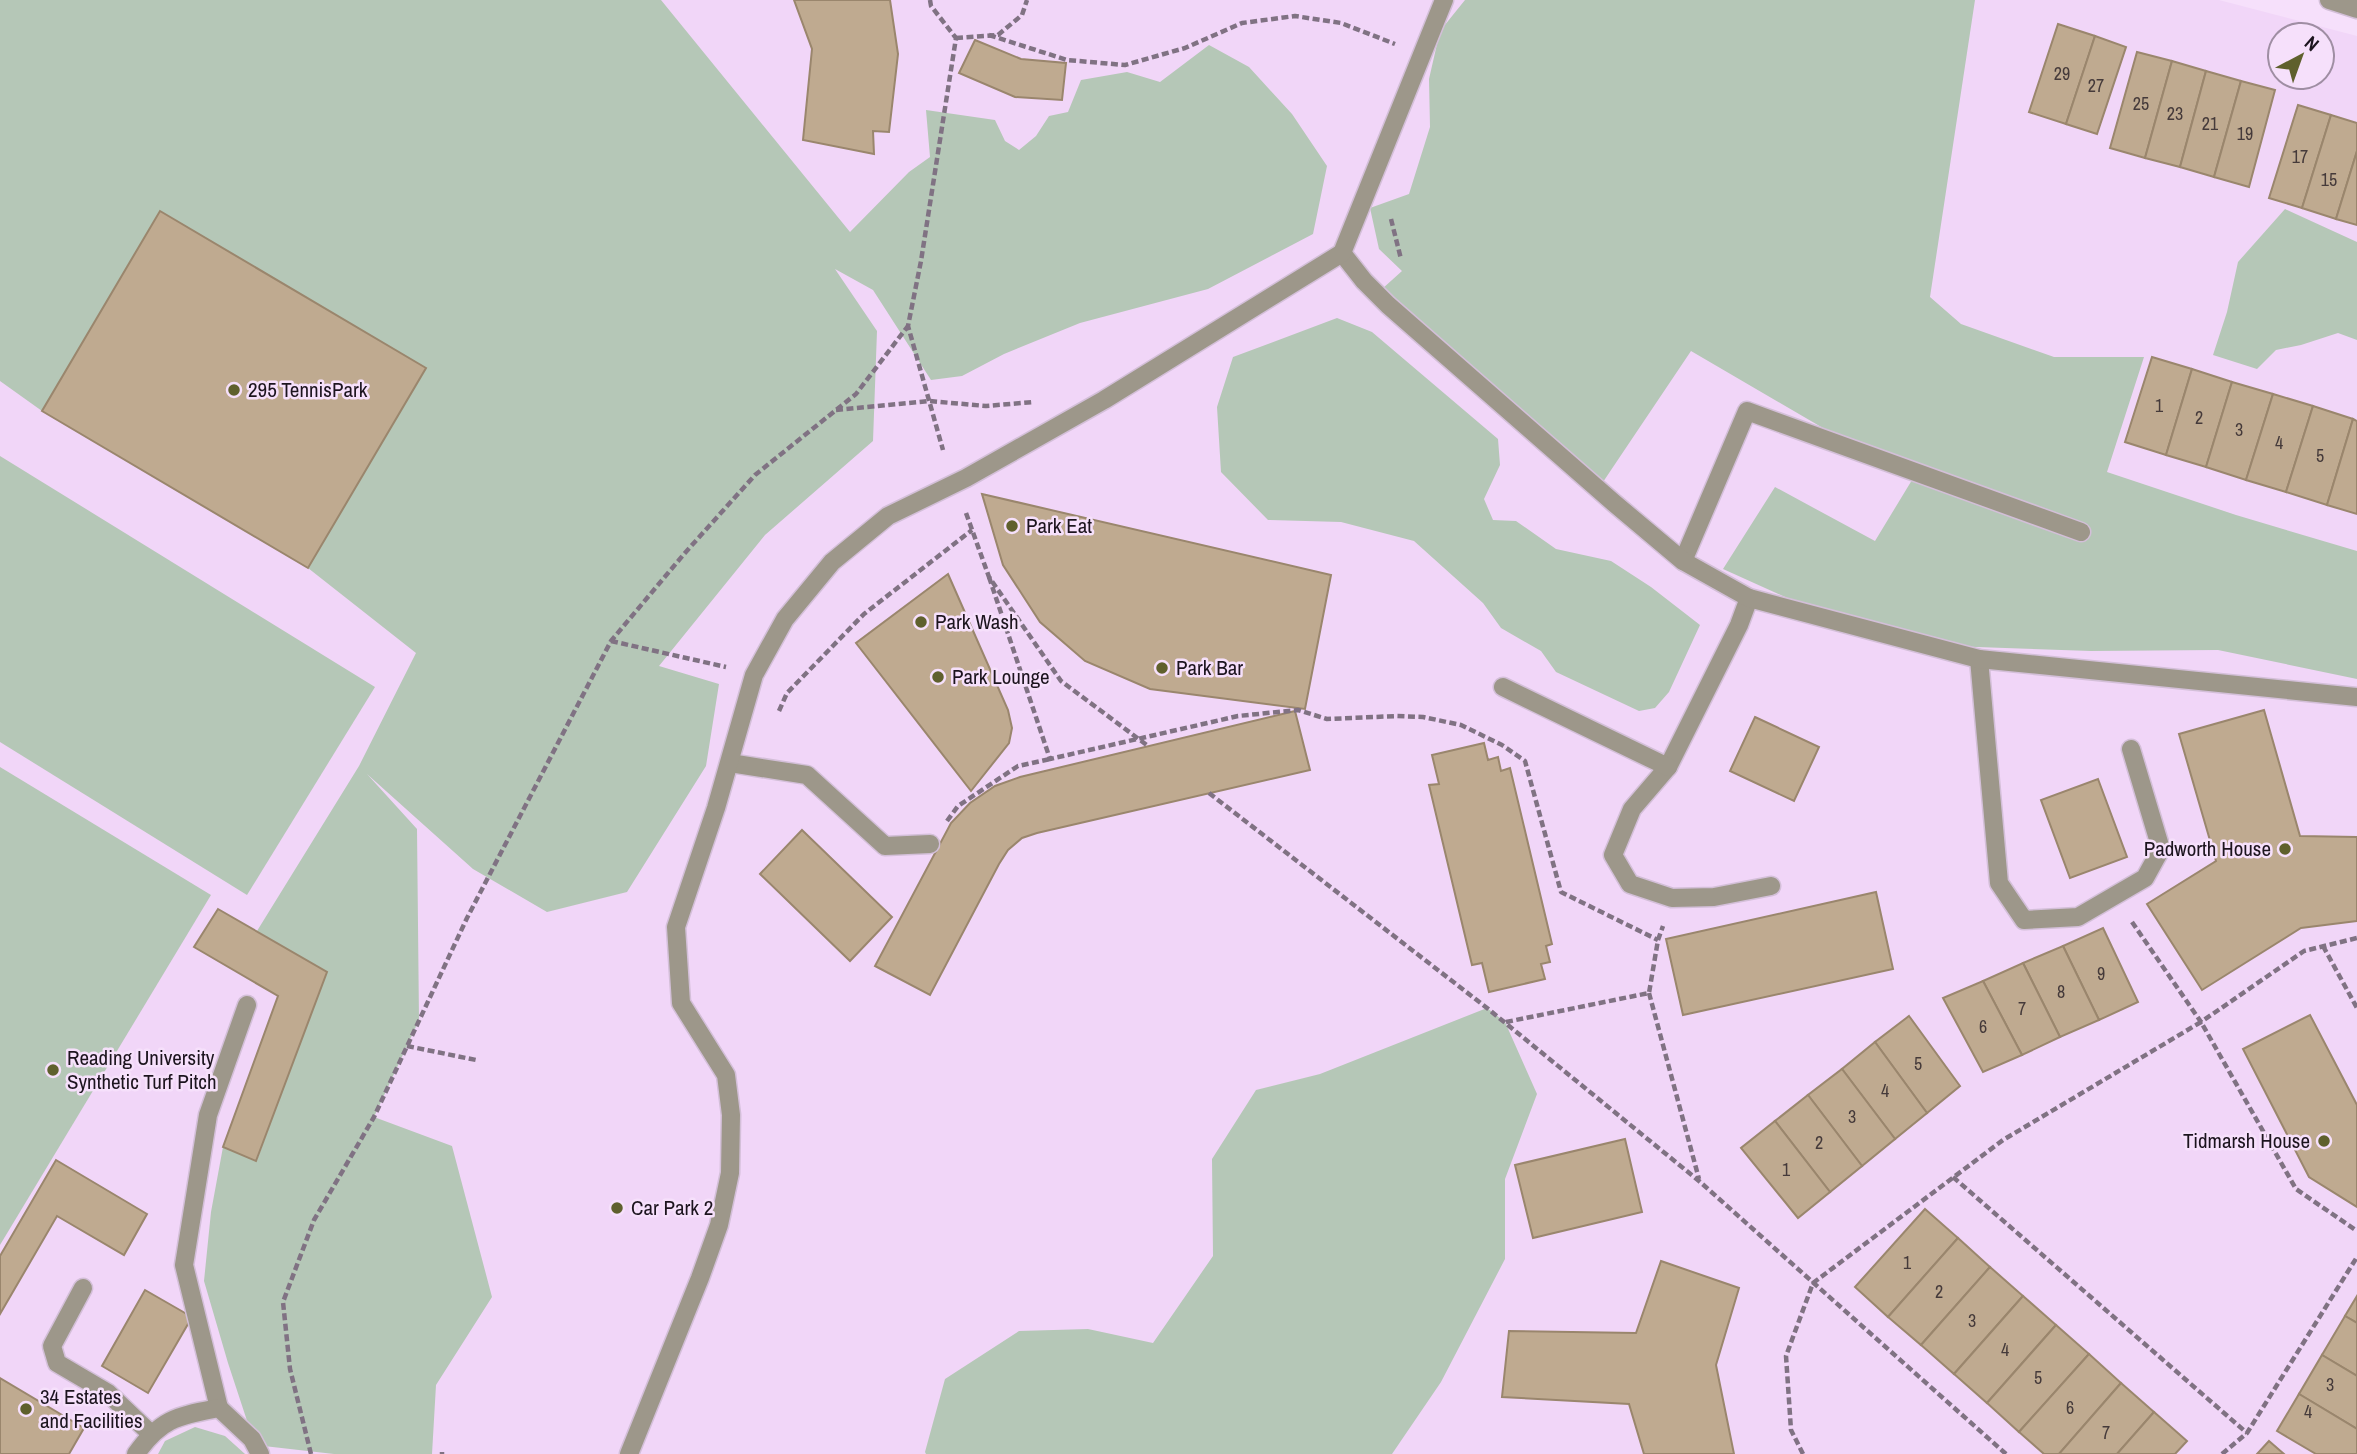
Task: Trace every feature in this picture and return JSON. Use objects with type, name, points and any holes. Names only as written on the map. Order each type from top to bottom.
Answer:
[{"type":"street","points":[[629,1454],[700,1278],[719,1225],[730,1173],[731,1115],[726,1075],[681,1003],[676,927],[730,763],[754,675],[785,620],[832,562],[888,516],[966,478],[1092,406],[1342,253],[1444,0]]},
{"type":"street","points":[[2329,0],[2357,9]]},
{"type":"street","points":[[1342,253],[1388,305],[1614,503],[1683,561],[1749,598],[1979,659],[2357,697]]},
{"type":"street","points":[[1683,561],[1747,411],[2081,532]]},
{"type":"street","points":[[1749,598],[1739,625],[1668,767],[1632,809],[1613,855],[1630,884],[1672,898],[1714,897],[1771,886]]},
{"type":"street","points":[[1979,659],[1999,883],[2024,920],[2078,916],[2144,878],[2161,849],[2130,749]]},
{"type":"street","points":[[1503,687],[1668,767]]},
{"type":"street","points":[[730,763],[807,775],[885,846],[930,844]]},
{"type":"street","points":[[247,1006],[208,1115],[184,1265],[219,1408],[253,1439],[260,1454]]},
{"type":"street","points":[[83,1288],[52,1346],[57,1363],[108,1393],[150,1433]]},
{"type":"street","points":[[136,1454],[150,1433],[180,1416],[219,1408]]},
{"type":"path","points":[[311,1454],[290,1369],[283,1303],[314,1220],[374,1117],[467,918],[611,641],[755,475],[856,394],[908,326],[921,261],[956,38],[931,6],[930,0]]},
{"type":"path","points":[[956,38],[998,35],[1022,15],[1027,0]]},
{"type":"path","points":[[989,35],[1067,60],[1125,65],[1185,48],[1242,23],[1296,16],[1341,23],[1422,54]]},
{"type":"path","points":[[908,326],[943,450]]},
{"type":"path","points":[[835,410],[929,401],[986,406],[1039,402]]},
{"type":"path","points":[[962,502],[1050,759]]},
{"type":"path","points":[[776,717],[787,693],[864,614],[972,530]]},
{"type":"path","points":[[989,577],[1061,681],[1148,746]]},
{"type":"path","points":[[611,641],[729,668]]},
{"type":"path","points":[[930,844],[958,806],[1018,766],[1238,716],[1297,710],[1327,719],[1423,717],[1461,725],[1502,745],[1525,761],[1561,892],[1658,940]]},
{"type":"path","points":[[1209,793],[1505,1023],[1699,1181],[2006,1454]]},
{"type":"path","points":[[2114,896],[2201,1021],[2296,1189],[2357,1231]]},
{"type":"path","points":[[1672,898],[1658,940],[1649,993],[1699,1181]]},
{"type":"path","points":[[1803,1454],[1791,1430],[1786,1356],[1813,1283],[2003,1140],[2201,1021],[2304,951],[2357,938]]},
{"type":"path","points":[[2323,946],[2357,1009]]},
{"type":"path","points":[[1505,1023],[1649,993]]},
{"type":"path","points":[[407,1046],[476,1060]]},
{"type":"path","points":[[1953,1177],[2247,1433]]},
{"type":"path","points":[[2222,1454],[2247,1433],[2357,1256]]},
{"type":"shaded area","points":[[0,0],[2219,0],[2300,21],[2266,21],[2266,91],[2336,91],[2336,31],[2357,36],[2357,1454],[0,1454]]},
{"type":"green space","points":[[0,0],[661,0],[850,232],[909,172],[930,157],[926,110],[995,120],[1005,141],[1019,150],[1036,136],[1049,116],[1068,112],[1081,80],[1127,72],[1160,82],[1209,45],[1249,67],[1292,114],[1327,166],[1313,234],[1208,289],[1080,323],[1004,354],[962,376],[931,380],[873,290],[835,269],[877,331],[873,441],[765,535],[659,666],[719,684],[706,766],[627,892],[547,912],[473,869],[367,774],[417,829],[419,1020],[374,1117],[452,1146],[492,1297],[436,1385],[432,1454],[334,1454],[255,1445],[204,1281],[211,1212],[223,1147],[257,1160],[326,972],[257,931],[359,766],[416,653],[308,568],[426,368],[160,211],[42,411],[0,381]]},
{"type":"green space","points":[[1465,0],[1975,0],[1930,297],[1961,324],[2054,357],[2144,357],[2107,472],[2236,515],[2357,551],[2357,679],[2218,650],[2091,651],[1948,646],[1825,615],[1723,569],[1775,487],[1875,541],[1912,480],[1691,351],[1603,482],[1456,359],[1382,289],[1402,271],[1379,249],[1370,208],[1409,194],[1430,127],[1429,79],[1440,31]]},
{"type":"green space","points":[[2285,209],[2357,242],[2357,340],[2338,333],[2276,350],[2257,369],[2213,355],[2227,312],[2238,262]]},
{"type":"green space","points":[[1337,318],[1372,332],[1498,439],[1500,465],[1484,499],[1493,520],[1516,521],[1556,549],[1611,561],[1651,587],[1700,625],[1669,692],[1655,708],[1639,711],[1556,672],[1541,651],[1501,628],[1483,603],[1414,541],[1341,522],[1268,520],[1221,472],[1217,407],[1233,357]]},
{"type":"green space","points":[[0,456],[375,687],[247,895],[0,742]]},
{"type":"green space","name":"Reading University Synthetic Turf Pitch","points":[[0,767],[211,895],[0,1245]]},
{"type":"green space","points":[[1487,1008],[1505,1022],[1537,1094],[1505,1179],[1505,1259],[1441,1382],[1392,1454],[926,1454],[945,1379],[1019,1331],[1088,1329],[1153,1343],[1213,1256],[1212,1159],[1256,1090],[1320,1074]]},
{"type":"green space","points":[[195,1427],[225,1436],[245,1454],[158,1454],[165,1441]]},
{"type":"building","points":[[794,0],[890,0],[898,54],[889,132],[873,131],[874,154],[803,140],[812,49]]},
{"type":"building","points":[[2058,24],[2095,36],[2066,124],[2029,112]]},
{"type":"building","points":[[2095,36],[2126,47],[2097,134],[2066,124]]},
{"type":"building","points":[[975,40],[1021,59],[1066,63],[1062,100],[1015,97],[959,73]]},
{"type":"building","points":[[2137,52],[2172,61],[2145,158],[2110,148]]},
{"type":"building","points":[[2172,61],[2206,71],[2180,167],[2145,158]]},
{"type":"building","points":[[2206,71],[2241,81],[2214,177],[2180,167]]},
{"type":"building","points":[[2241,81],[2266,88],[2266,91],[2275,91],[2249,187],[2214,177]]},
{"type":"building","points":[[2298,105],[2331,115],[2302,208],[2269,198]]},
{"type":"building","points":[[2331,115],[2357,123],[2357,151],[2336,219],[2302,208]]},
{"type":"building","points":[[2357,151],[2357,225],[2336,219]]},
{"type":"building","name":"295 TennisPark","points":[[160,211],[426,368],[308,568],[42,411]]},
{"type":"building","points":[[2152,357],[2192,369],[2166,455],[2125,442]]},
{"type":"building","points":[[2192,369],[2232,382],[2206,467],[2166,455]]},
{"type":"building","points":[[2232,382],[2273,394],[2246,480],[2206,467]]},
{"type":"building","points":[[2273,394],[2313,406],[2286,492],[2246,480]]},
{"type":"building","points":[[2313,406],[2353,419],[2327,505],[2286,492]]},
{"type":"building","points":[[2353,419],[2357,421],[2357,514],[2327,505]]},
{"type":"building","points":[[982,494],[1331,575],[1305,709],[1150,689],[1085,661],[1040,622],[1003,565]]},
{"type":"building","name":"Park Lounge","points":[[948,574],[1008,710],[1012,728],[1009,743],[971,791],[856,643]]},
{"type":"building","name":"Padworth House","points":[[2264,710],[2300,836],[2357,837],[2357,921],[2301,928],[2202,990],[2147,904],[2216,861],[2179,734]]},
{"type":"building","points":[[1295,711],[1310,770],[1022,838],[1008,850],[999,864],[930,995],[875,966],[951,823],[970,803],[995,786],[1020,777]]},
{"type":"building","points":[[1755,717],[1819,747],[1794,801],[1730,771]]},
{"type":"building","points":[[1484,743],[1488,760],[1498,757],[1501,771],[1510,768],[1552,944],[1546,946],[1550,962],[1541,964],[1545,979],[1489,992],[1482,963],[1472,965],[1429,785],[1439,784],[1432,755]]},
{"type":"building","points":[[2098,779],[2127,857],[2070,878],[2041,800]]},
{"type":"building","points":[[802,830],[892,917],[850,961],[760,874]]},
{"type":"building","points":[[1876,892],[1893,969],[1683,1015],[1666,939]]},
{"type":"building","points":[[218,909],[327,972],[256,1161],[223,1147],[278,996],[194,947]]},
{"type":"building","points":[[2103,928],[2138,1002],[2099,1020],[2063,946]]},
{"type":"building","points":[[2063,946],[2099,1020],[2060,1037],[2023,963]]},
{"type":"building","points":[[2023,963],[2060,1037],[2022,1055],[1983,981]]},
{"type":"building","points":[[1983,981],[2022,1055],[1983,1072],[1943,998]]},
{"type":"building","name":"Tidmarsh House","points":[[2310,1015],[2357,1105],[2357,1207],[2309,1177],[2243,1049]]},
{"type":"building","points":[[1909,1016],[1960,1086],[1927,1113],[1875,1042]]},
{"type":"building","points":[[1875,1042],[1927,1113],[1895,1139],[1842,1069]]},
{"type":"building","points":[[1842,1069],[1895,1139],[1862,1166],[1808,1095]]},
{"type":"building","points":[[1808,1095],[1862,1166],[1830,1192],[1775,1121]]},
{"type":"building","points":[[1775,1121],[1830,1192],[1798,1218],[1741,1148]]},
{"type":"building","points":[[1625,1139],[1642,1212],[1533,1238],[1515,1165]]},
{"type":"building","points":[[56,1160],[147,1214],[124,1255],[57,1216],[0,1314],[0,1256]]},
{"type":"building","points":[[1925,1209],[1958,1238],[1888,1317],[1855,1287]]},
{"type":"building","points":[[1958,1238],[1990,1267],[1921,1345],[1888,1317]]},
{"type":"building","points":[[1661,1261],[1739,1288],[1716,1365],[1734,1454],[1644,1454],[1629,1404],[1502,1397],[1509,1331],[1636,1333]]},
{"type":"building","points":[[1990,1267],[2023,1296],[1954,1374],[1921,1345]]},
{"type":"building","points":[[145,1290],[192,1317],[148,1393],[102,1366]]},
{"type":"building","points":[[2023,1296],[2056,1325],[1987,1403],[1954,1374]]},
{"type":"building","points":[[2357,1296],[2357,1323],[2345,1316]]},
{"type":"building","points":[[2345,1316],[2357,1323],[2357,1376],[2322,1355]]},
{"type":"building","points":[[2056,1325],[2089,1354],[2019,1432],[1987,1403]]},
{"type":"building","points":[[2089,1354],[2121,1383],[2059,1454],[2044,1454],[2019,1432]]},
{"type":"building","points":[[2322,1355],[2357,1376],[2357,1429],[2299,1394]]},
{"type":"building","name":"34 Estates and Facilities","points":[[0,1378],[84,1428],[69,1454],[0,1454]]},
{"type":"building","points":[[2121,1383],[2154,1412],[2117,1454],[2059,1454]]},
{"type":"building","points":[[2299,1394],[2357,1429],[2357,1454],[2316,1454],[2277,1431]]},
{"type":"building","points":[[2154,1412],[2187,1441],[2175,1454],[2117,1454]]},
{"type":"building","points":[[2269,1441],[2284,1454],[2257,1454]]},
{"type":"place","name":"295 TennisPark","points":[[234,390]]},
{"type":"place","name":"Park Eat","points":[[1012,526]]},
{"type":"place","name":"Park Wash","points":[[921,622]]},
{"type":"place","name":"Park Bar","points":[[1162,668]]},
{"type":"place","name":"Park Lounge","points":[[938,677]]},
{"type":"place","name":"Padworth House","points":[[2285,849]]},
{"type":"place","name":"Reading University Synthetic Turf Pitch","points":[[53,1070]]},
{"type":"place","name":"Tidmarsh House","points":[[2324,1141]]},
{"type":"place","name":"Car Park 2","points":[[617,1208]]},
{"type":"place","name":"34 Estates and Facilities","points":[[26,1409]]}]
